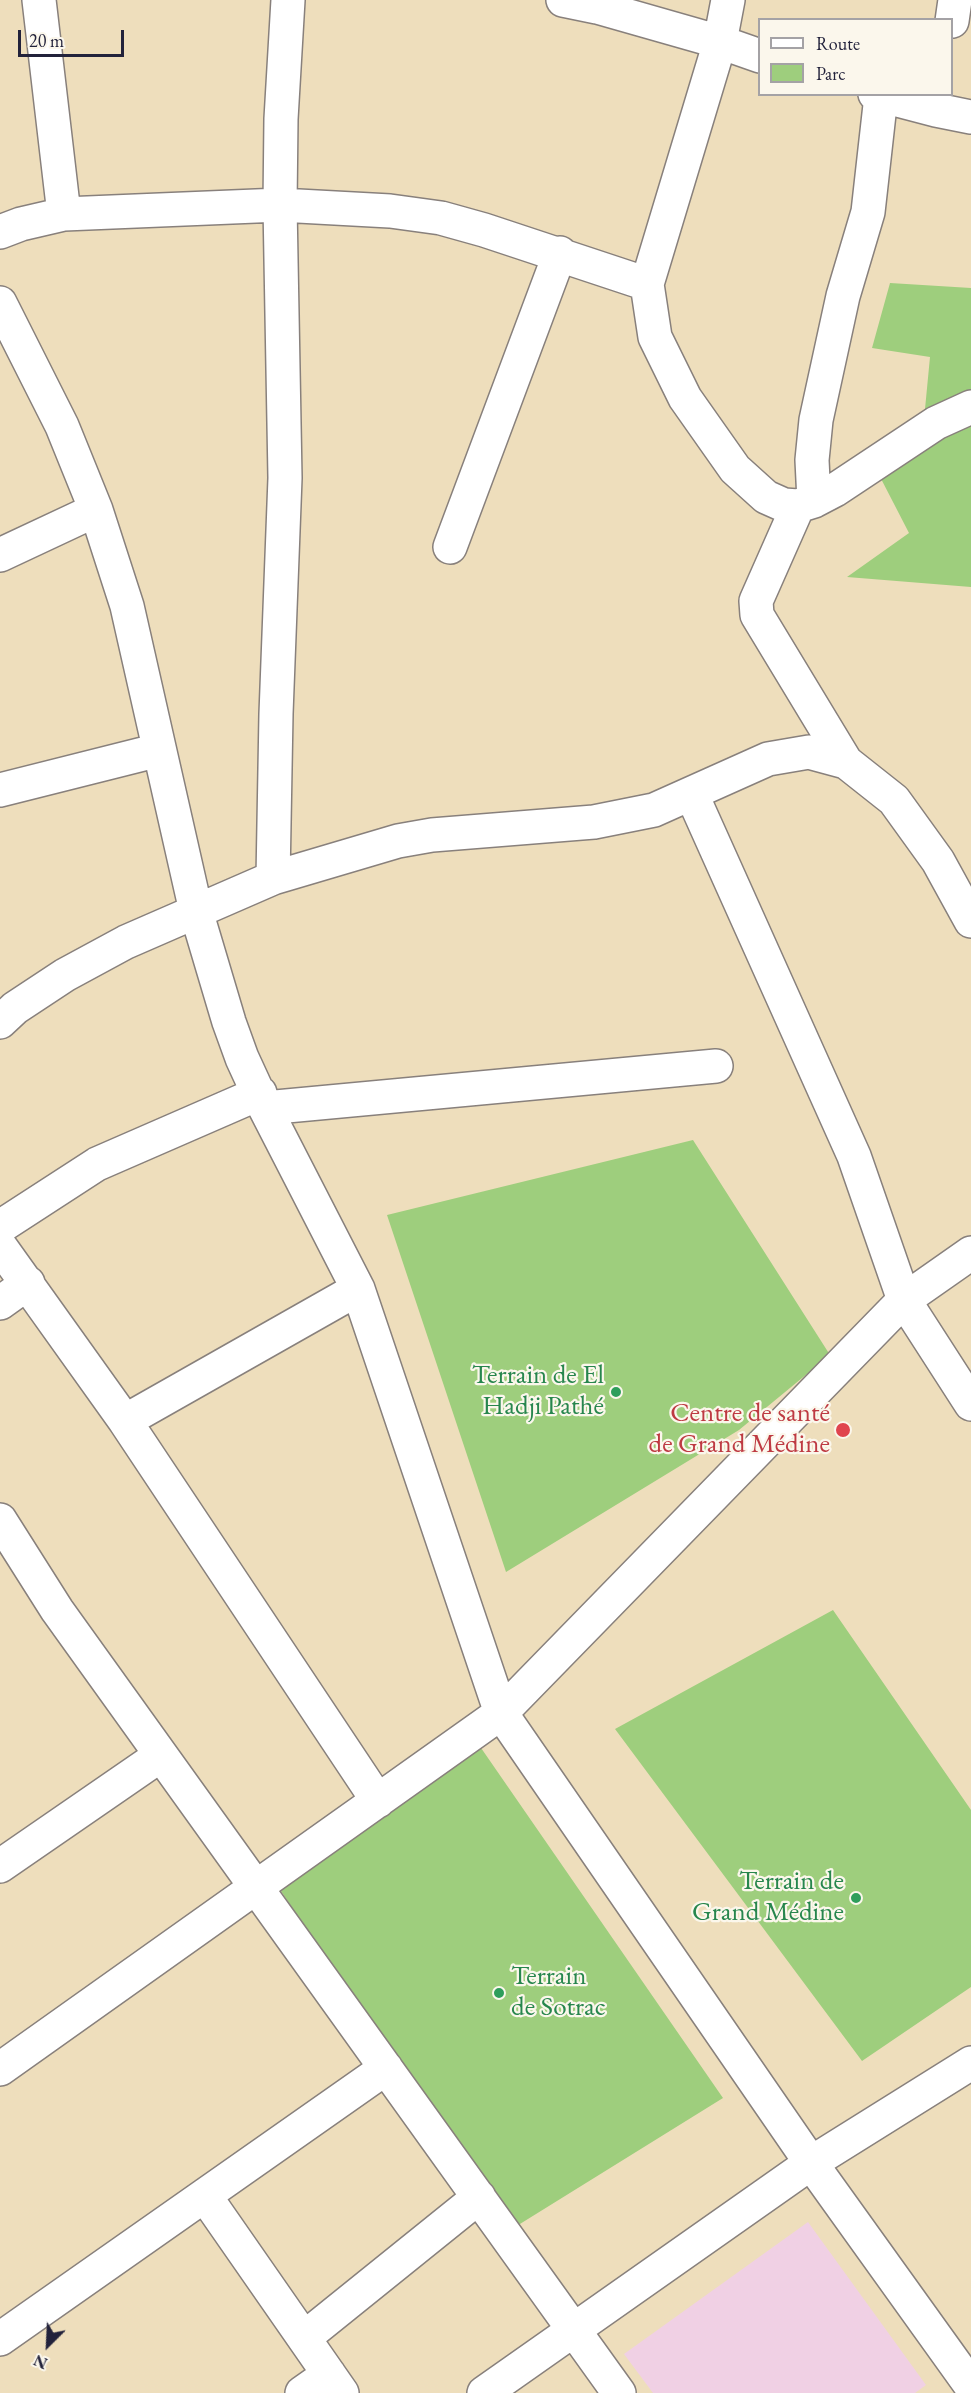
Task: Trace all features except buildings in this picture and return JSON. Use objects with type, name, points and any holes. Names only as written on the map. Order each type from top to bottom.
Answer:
[{"type":"street","points":[[39,0],[64,214]]},
{"type":"street","points":[[273,878],[276,702],[285,478],[280,205],[281,120],[288,0]]},
{"type":"street","points":[[563,0],[597,7],[720,42],[758,56]]},
{"type":"street","points":[[728,0],[720,42],[647,284],[655,337],[685,398],[735,469],[766,497],[784,505],[806,504],[835,490],[936,423],[971,407]]},
{"type":"street","points":[[952,18],[955,0]]},
{"type":"street","points":[[878,96],[868,212],[843,296],[816,420],[806,504],[756,601],[756,615],[846,762],[894,800],[938,861],[971,921]]},
{"type":"street","points":[[886,96],[937,102],[971,117]]},
{"type":"street","points":[[0,232],[21,224],[64,214],[280,205],[390,211],[441,218],[560,253],[647,284]]},
{"type":"street","points":[[450,547],[560,253]]},
{"type":"street","points":[[0,303],[62,426],[96,510],[127,606],[196,911],[229,1022],[242,1058],[358,1289],[501,1713],[811,2163],[971,2386]]},
{"type":"street","points":[[0,555],[96,510]]},
{"type":"street","points":[[0,790],[159,750]]},
{"type":"street","points":[[0,1022],[15,1008],[65,975],[126,942],[273,878],[398,841],[432,835],[594,822],[654,810],[692,795],[768,759],[809,752],[846,762]]},
{"type":"street","points":[[692,795],[854,1156],[904,1300],[971,1404]]},
{"type":"street","points":[[0,1227],[97,1164],[263,1100],[716,1066]]},
{"type":"street","points":[[0,1246],[125,1421],[378,1801]]},
{"type":"street","points":[[0,2069],[501,1713],[904,1300],[971,1253]]},
{"type":"street","points":[[0,1304],[28,1283]]},
{"type":"street","points":[[125,1421],[358,1289]]},
{"type":"street","points":[[0,1520],[57,1610],[619,2393]]},
{"type":"street","points":[[0,1866],[161,1755]]},
{"type":"street","points":[[484,2393],[811,2163],[971,2063]]},
{"type":"street","points":[[0,2339],[386,2068]]},
{"type":"street","points":[[205,2196],[335,2384],[302,2393]]},
{"type":"street","points":[[304,2338],[479,2197]]},
{"type":"shaded area","points":[[808,2222],[926,2385],[915,2393],[653,2393],[624,2354]]},
{"type":"green space","points":[[890,283],[971,288],[971,587],[847,577],[909,533],[877,471],[925,409],[930,357],[872,348]]},
{"type":"green space","name":"Terrain de El Hadji Pathé","points":[[693,1140],[830,1355],[739,1430],[506,1572],[387,1215]]},
{"type":"green space","name":"Terrain de Grand Médine","points":[[833,1610],[971,1810],[971,1987],[862,2061],[615,1729]]},
{"type":"green space","name":"Terrain de Sotrac","points":[[479,1745],[723,2098],[507,2232],[279,1888]]},
{"type":"place","name":"Terrain de El Hadji Pathé","points":[[616,1392]]},
{"type":"place","name":"Centre de santé de Grand Médine","points":[[843,1430]]},
{"type":"place","name":"Terrain de Grand Médine","points":[[856,1898]]},
{"type":"place","name":"Terrain de Sotrac","points":[[499,1993]]}]
